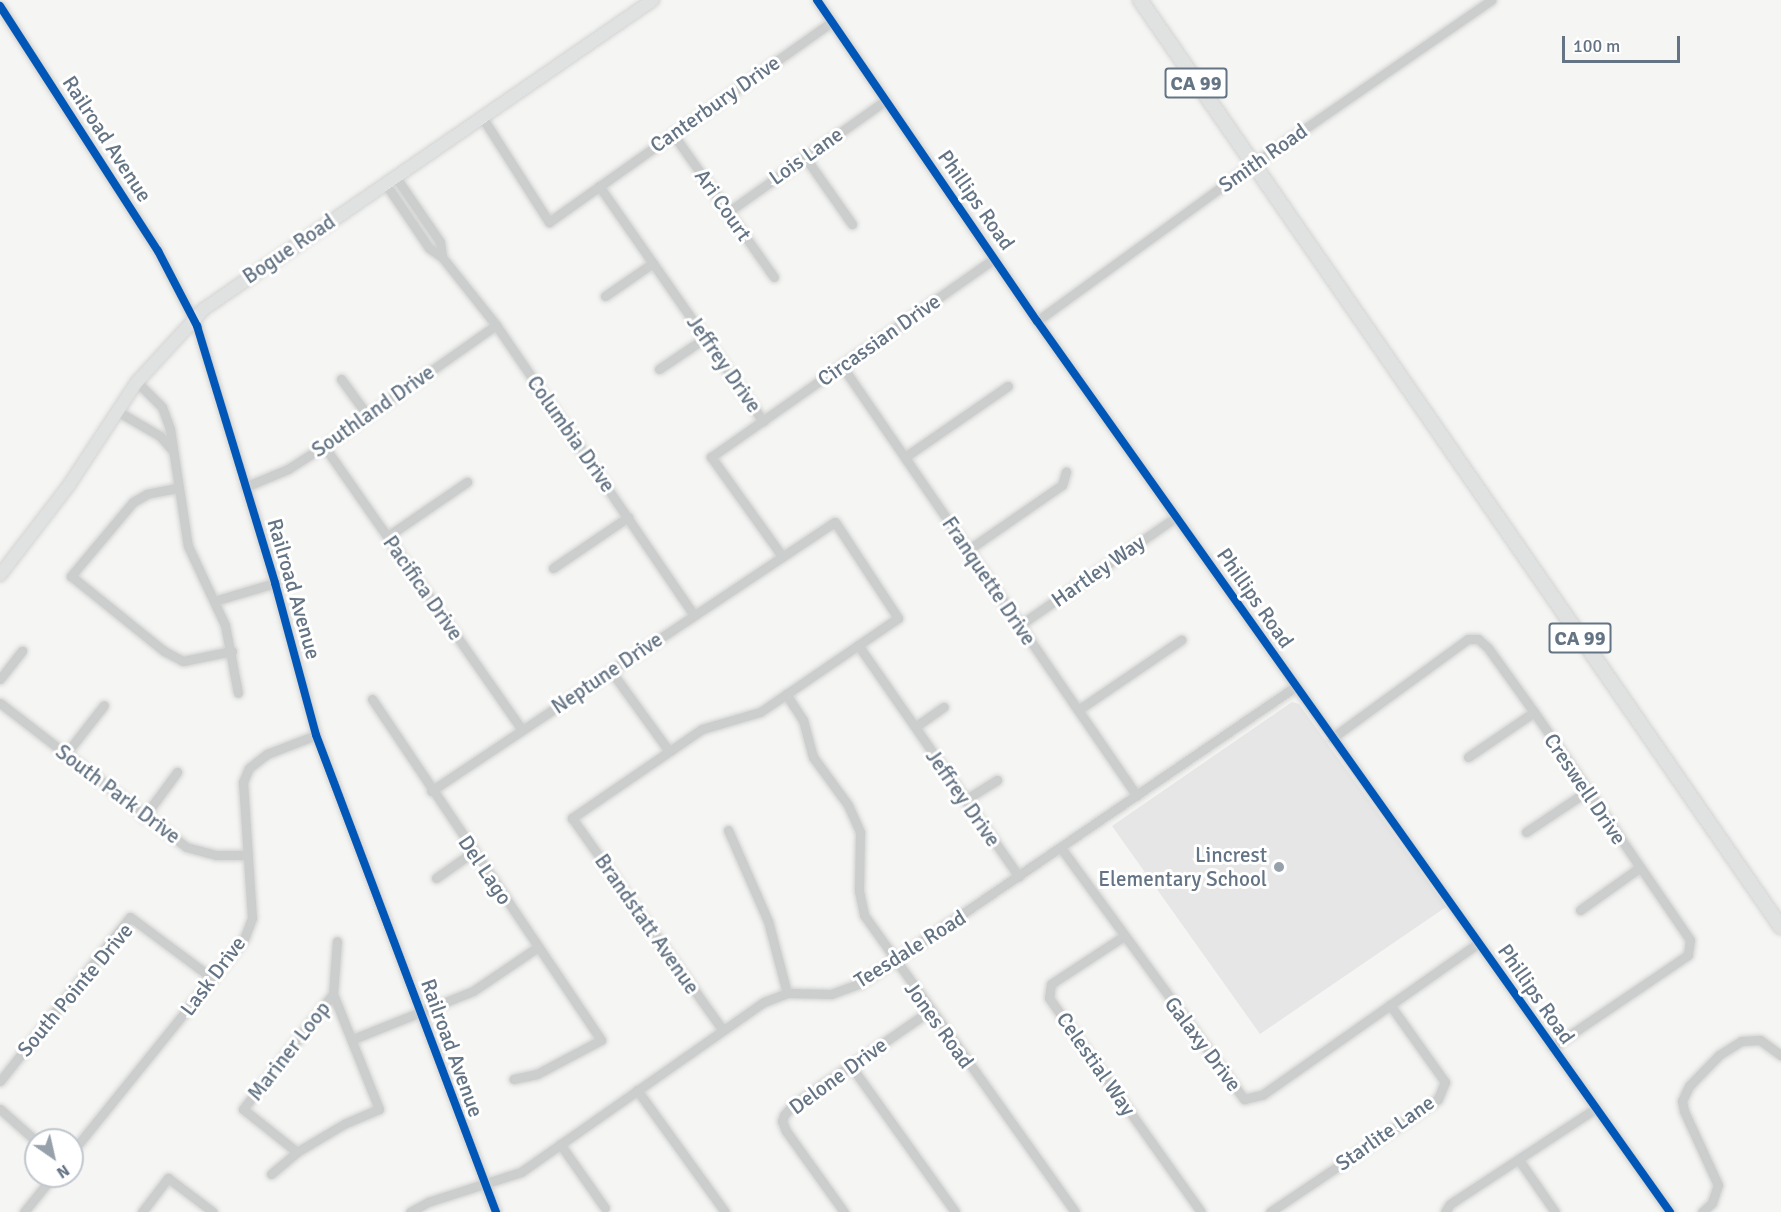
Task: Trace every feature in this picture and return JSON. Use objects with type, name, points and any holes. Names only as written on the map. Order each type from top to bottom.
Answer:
[{"type":"highway","name":"CA 99","points":[[1140,0],[1781,927]]},
{"type":"main road","name":"Bogue Road","points":[[0,575],[69,485],[137,382],[193,319],[219,297],[653,0]]},
{"type":"street","name":"Phillips Road","points":[[817,0],[1037,321],[1670,1212]]},
{"type":"street","name":"Smith Road","points":[[1037,321],[1252,165],[1491,0]]},
{"type":"street","name":"Railroad Avenue","points":[[0,6],[158,251],[193,319],[275,583],[316,735],[482,1182],[496,1212]]},
{"type":"street","name":"Canterbury Drive","points":[[599,186],[831,22]]},
{"type":"street","name":"Lois Lane","points":[[728,212],[885,100]]},
{"type":"street","points":[[482,117],[549,222],[599,186]]},
{"type":"street","name":"Ari Court","points":[[673,134],[774,277]]},
{"type":"street","points":[[805,157],[852,224]]},
{"type":"street","name":"Columbia Drive","points":[[390,180],[440,242],[442,257],[496,325],[694,615]]},
{"type":"street","name":"Jeffrey Drive","points":[[599,186],[763,421],[711,457],[782,556]]},
{"type":"street","name":"Circassian Drive","points":[[763,421],[994,259]]},
{"type":"street","points":[[605,296],[653,263]]},
{"type":"street","name":"Southland Drive","points":[[245,487],[288,469],[324,446],[496,325]]},
{"type":"street","points":[[659,369],[705,338]]},
{"type":"street","name":"Franquette Drive","points":[[842,366],[1137,796]]},
{"type":"street","points":[[341,379],[368,416]]},
{"type":"street","points":[[137,382],[162,407],[173,451],[177,488],[188,546],[214,601],[232,651],[238,693]]},
{"type":"street","points":[[905,457],[1008,386]]},
{"type":"street","points":[[117,411],[160,436],[173,451]]},
{"type":"street","name":"Pacifica Drive","points":[[324,446],[522,730]]},
{"type":"street","points":[[968,550],[1062,485],[1066,472]]},
{"type":"street","points":[[388,536],[467,482]]},
{"type":"street","points":[[177,488],[147,494],[133,502],[71,576],[164,651],[183,661],[232,651]]},
{"type":"street","points":[[553,568],[628,517]]},
{"type":"street","name":"Hartley Way","points":[[1020,625],[1176,517]]},
{"type":"street","points":[[611,670],[669,751],[702,729],[760,712],[898,618],[835,522],[782,556]]},
{"type":"street","name":"Neptune Drive","points":[[431,791],[782,556]]},
{"type":"street","points":[[214,601],[275,583]]},
{"type":"street","name":"Creswell Drive","points":[[1332,738],[1468,639],[1478,639],[1488,648],[1534,712],[1586,792],[1690,940],[1688,954],[1552,1047]]},
{"type":"street","points":[[1078,710],[1181,640]]},
{"type":"street","name":"Jeffrey Drive","points":[[858,645],[1018,877]]},
{"type":"street","points":[[0,680],[22,651]]},
{"type":"street","name":"Teesdale Road","points":[[787,993],[831,994],[861,983],[895,963],[1295,687]]},
{"type":"street","name":"Jones Road","points":[[786,694],[803,720],[813,757],[848,805],[861,832],[859,891],[864,915],[929,1011],[1075,1212]]},
{"type":"street","name":"Del Lago","points":[[372,699],[431,791],[602,1040],[537,1074],[514,1079]]},
{"type":"street","name":"South Park Drive","points":[[0,703],[144,817],[186,847],[216,855],[248,855]]},
{"type":"street","points":[[65,755],[104,705]]},
{"type":"street","points":[[915,728],[944,707]]},
{"type":"street","points":[[1468,757],[1534,712]]},
{"type":"street","name":"Lask Drive","points":[[84,1137],[244,939],[252,918],[243,782],[249,768],[267,754],[316,735]]},
{"type":"street","name":"Brandstatt Avenue","points":[[669,751],[572,818],[722,1029]]},
{"type":"street","points":[[144,817],[177,771]]},
{"type":"street","points":[[965,800],[997,780]]},
{"type":"street","points":[[1526,832],[1586,792]]},
{"type":"street","points":[[411,1212],[428,1202],[482,1182],[521,1172],[722,1029],[787,993],[768,921],[728,830]]},
{"type":"street","name":"Galaxy Drive","points":[[1061,848],[1244,1099],[1262,1095],[1478,943]]},
{"type":"street","points":[[436,878],[473,852]]},
{"type":"street","points":[[1580,910],[1639,868]]},
{"type":"street","name":"South Pointe Drive","points":[[0,1081],[130,917],[212,978]]},
{"type":"street","name":"Celestial Way","points":[[1124,936],[1051,984],[1050,998],[1201,1212]]},
{"type":"street","name":"Mariner Loop","points":[[271,1174],[297,1152],[344,1124],[379,1109],[353,1039],[333,994],[338,941]]},
{"type":"street","points":[[353,1039],[473,991],[538,947]]},
{"type":"street","name":"Mariner Loop","points":[[297,1152],[243,1109],[333,994]]},
{"type":"street","name":"Starlite Lane","points":[[1269,1212],[1438,1099],[1445,1082],[1390,1005]]},
{"type":"street","name":"Delone Drive","points":[[844,1212],[782,1122],[792,1106],[929,1011]]},
{"type":"street","points":[[1702,1212],[1712,1203],[1718,1185],[1684,1111],[1682,1101],[1689,1086],[1719,1055],[1741,1041],[1760,1040],[1781,1055]]},
{"type":"street","points":[[851,1066],[955,1212]]},
{"type":"street","points":[[637,1090],[725,1212]]},
{"type":"street","points":[[1445,1212],[1450,1204],[1596,1108]]},
{"type":"street","points":[[0,1109],[24,1130]]},
{"type":"street","points":[[560,1144],[605,1208]]},
{"type":"street","points":[[1519,1160],[1555,1212]]},
{"type":"street","points":[[142,1212],[168,1178],[213,1212]]},
{"type":"street","points":[[24,1212],[43,1188]]},
{"type":"street","points":[[428,1202],[431,1212]]},
{"type":"shaded area","name":"Lincrest Elementary School","points":[[1292,702],[1299,704],[1446,907],[1260,1034],[1112,826]]},
{"type":"cycle path","points":[[817,0],[1037,321],[1670,1212]]},
{"type":"cycle path","points":[[0,6],[158,251],[197,326],[275,583],[316,735],[496,1212]]},
{"type":"place","name":"Lincrest Elementary School","points":[[1279,867]]}]
